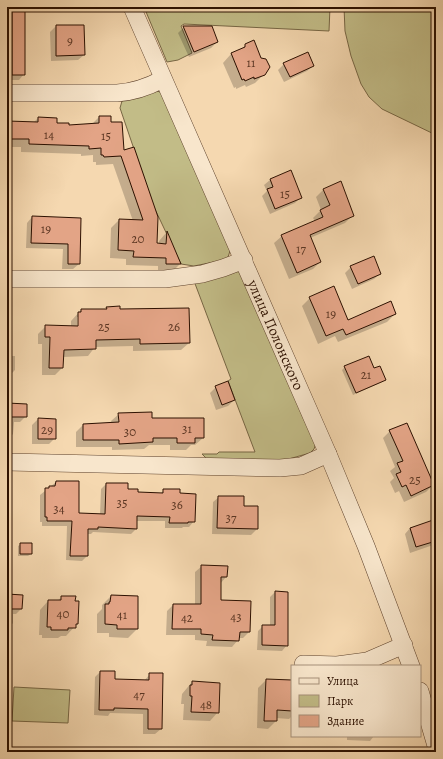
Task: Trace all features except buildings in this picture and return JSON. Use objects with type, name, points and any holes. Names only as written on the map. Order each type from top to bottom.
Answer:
[{"type":"street","name":"улица Полонского","points":[[132,7],[328,454],[366,546],[411,665]]},
{"type":"street","points":[[7,93],[117,94],[145,88],[163,79]]},
{"type":"street","points":[[7,279],[164,279],[202,274],[244,260]]},
{"type":"street","points":[[7,462],[280,468],[301,466],[328,454]]},
{"type":"street","points":[[303,664],[337,665],[362,662],[404,645]]},
{"type":"street","points":[[421,694],[436,746]]},
{"type":"green space","points":[[144,7],[330,7],[329,31],[184,24],[181,26],[192,53],[178,60],[167,62]]},
{"type":"green space","points":[[344,7],[436,7],[436,135],[382,109],[369,97],[361,84],[351,56],[345,31]]},
{"type":"green space","points":[[154,90],[163,93],[231,248],[228,257],[224,260],[194,266],[181,264],[153,205],[120,108],[122,101]]},
{"type":"green space","points":[[231,271],[242,272],[316,443],[314,449],[310,453],[278,462],[207,459],[202,454],[217,454],[219,452],[255,452],[228,381],[231,379],[194,281]]},
{"type":"green space","points":[[14,687],[70,690],[68,723],[12,721]]}]
